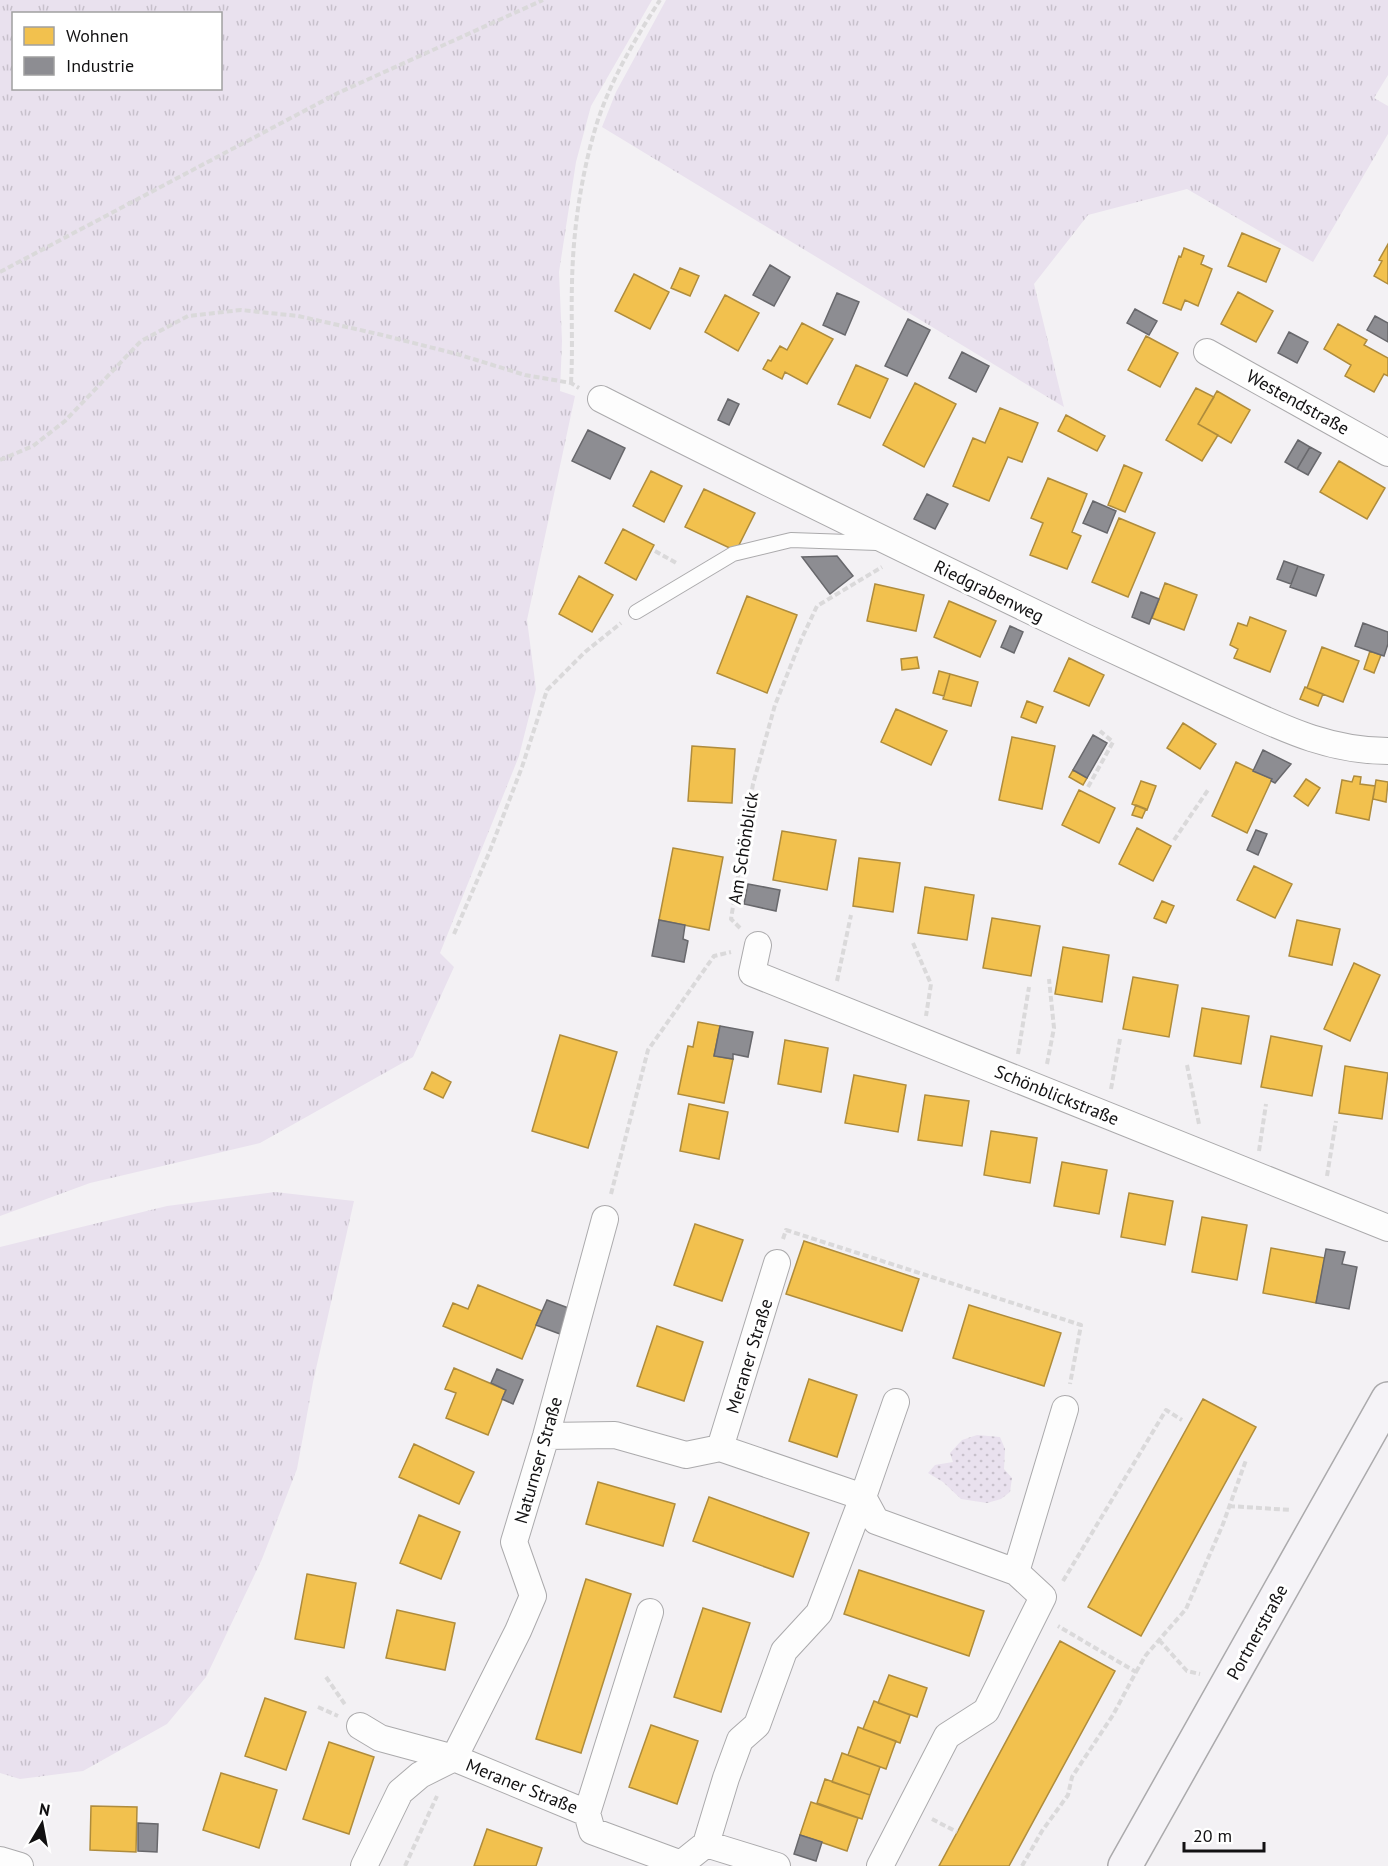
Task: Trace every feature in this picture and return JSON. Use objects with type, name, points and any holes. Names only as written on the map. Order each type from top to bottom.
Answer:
[{"type":"street","name":"Westendstraße","points":[[1207,352],[1388,453]]},
{"type":"street","name":"Riedgrabenweg","points":[[602,399],[826,513],[1133,660],[1314,741],[1363,751],[1388,752]]},
{"type":"street","name":"Schönblickstraße","points":[[758,945],[752,973],[1388,1228]]},
{"type":"street","name":"Naturnser Straße","points":[[454,1758],[518,1631],[533,1596],[514,1542],[546,1436],[605,1219]]},
{"type":"street","name":"Meraner Straße","points":[[720,1448],[777,1263]]},
{"type":"street","name":"Portnerstraße","points":[[1125,1866],[1388,1399]]},
{"type":"street","points":[[777,1866],[706,1844],[740,1740],[757,1725],[784,1651],[819,1613],[896,1402]]},
{"type":"street","points":[[1016,1572],[1065,1409]]},
{"type":"street","points":[[546,1436],[615,1435],[686,1455],[720,1448],[863,1497],[876,1521],[1016,1572],[1039,1605],[986,1710],[947,1736],[880,1866]]},
{"type":"street","points":[[587,1812],[650,1612]]},
{"type":"street","points":[[360,1726],[380,1738],[454,1758]]},
{"type":"street","points":[[364,1866],[400,1792],[420,1775],[454,1758]]},
{"type":"street","name":"Meraner Straße","points":[[454,1758],[587,1812],[592,1831],[681,1864],[706,1844]]},
{"type":"street","points":[[0,1860],[20,1866]]},
{"type":"lane","points":[[636,612],[733,554],[791,540],[891,543]]},
{"type":"path","points":[[0,272],[338,93],[543,0]]},
{"type":"path","points":[[0,459],[33,446],[65,421],[141,341],[188,316],[241,310],[298,316],[434,348],[525,375],[571,383],[575,226],[584,171],[596,124],[611,88],[640,31],[660,0]]},
{"type":"path","name":"Am Schönblick","points":[[758,945],[731,919],[753,784],[775,705],[817,606],[855,584]]},
{"type":"path","points":[[454,934],[489,854],[522,767],[547,690],[585,652],[636,612]]},
{"type":"path","points":[[1088,788],[1113,742],[1100,731]]},
{"type":"path","points":[[1174,840],[1208,790]]},
{"type":"path","points":[[832,1004],[851,915]]},
{"type":"path","points":[[913,943],[931,984],[922,1041]]},
{"type":"path","points":[[605,1219],[648,1050],[714,956],[758,945]]},
{"type":"path","points":[[1043,1089],[1054,1028],[1049,979]]},
{"type":"path","points":[[1014,1077],[1029,987]]},
{"type":"path","points":[[1106,1114],[1120,1039]]},
{"type":"path","points":[[1187,1065],[1204,1154]]},
{"type":"path","points":[[1255,1174],[1266,1104]]},
{"type":"path","points":[[1322,1202],[1336,1121]]},
{"type":"path","points":[[777,1263],[786,1230],[1081,1325],[1065,1409]]},
{"type":"path","points":[[1136,1672],[1039,1605],[1058,1588],[1166,1410],[1182,1420]]},
{"type":"path","points":[[1022,1866],[1042,1831],[1068,1795],[1072,1776],[1103,1732],[1146,1655],[1186,1609],[1246,1460]]},
{"type":"path","points":[[1229,1506],[1275,1509]]},
{"type":"path","points":[[1159,1640],[1177,1660]]},
{"type":"path","points":[[405,1866],[454,1758]]},
{"type":"green space","points":[[0,0],[652,0],[591,106],[576,162],[559,272],[562,341],[560,391],[575,396],[527,620],[536,689],[519,756],[440,953],[454,967],[413,1057],[260,1143],[90,1183],[0,1216]]},
{"type":"green space","points":[[666,0],[1388,0],[1388,75],[1374,98],[1388,106],[1388,134],[1313,262],[1187,189],[1088,215],[1034,284],[1064,407],[602,127],[616,92]]},
{"type":"green space","points":[[275,1192],[354,1201],[313,1382],[297,1469],[262,1559],[206,1677],[167,1724],[83,1771],[20,1779],[0,1773],[0,1247],[167,1206]]},
{"type":"green space","points":[[977,1435],[1000,1437],[1005,1449],[1004,1469],[1012,1478],[1010,1492],[1001,1499],[987,1503],[961,1499],[943,1482],[928,1473],[935,1465],[953,1462],[950,1453],[962,1440]]},
{"type":"building: Wohnen","points":[[1242,233],[1280,249],[1266,282],[1228,266]]},
{"type":"building: Wohnen","points":[[1388,244],[1388,284],[1374,276],[1382,261],[1379,260]]},
{"type":"building: Wohnen","points":[[1184,248],[1204,256],[1201,264],[1212,269],[1198,306],[1185,300],[1181,310],[1163,303],[1179,256],[1181,257]]},
{"type":"building: Wohnen","points":[[680,268],[699,276],[690,296],[671,288]]},
{"type":"building: Wohnen","points":[[634,274],[669,292],[650,329],[615,311]]},
{"type":"building: Wohnen","points":[[1238,292],[1273,311],[1256,342],[1221,324]]},
{"type":"building: Wohnen","points":[[725,295],[759,313],[738,351],[705,332]]},
{"type":"building: Wohnen","points":[[802,323],[833,339],[807,384],[785,372],[782,379],[763,369],[780,346],[787,350]]},
{"type":"building: Wohnen","points":[[1338,324],[1367,340],[1364,345],[1388,358],[1388,376],[1384,374],[1374,392],[1345,376],[1351,365],[1324,349]]},
{"type":"building: Wohnen","points":[[1146,336],[1178,353],[1160,387],[1128,370]]},
{"type":"building: Wohnen","points":[[856,365],[888,379],[870,418],[838,404]]},
{"type":"building: Wohnen","points":[[915,383],[956,404],[924,467],[883,445]]},
{"type":"building: Wohnen","points":[[1196,388],[1214,397],[1198,424],[1218,435],[1202,461],[1166,440]]},
{"type":"building: Wohnen","points":[[1217,391],[1250,410],[1231,443],[1198,424]]},
{"type":"building: Wohnen","points":[[1000,408],[1038,423],[1022,462],[1008,457],[989,501],[953,486],[973,438],[985,443]]},
{"type":"building: Wohnen","points":[[1066,415],[1105,436],[1097,451],[1058,431]]},
{"type":"building: Wohnen","points":[[1339,461],[1385,488],[1367,519],[1320,492]]},
{"type":"building: Wohnen","points":[[1124,465],[1142,473],[1125,512],[1108,505]]},
{"type":"building: Wohnen","points":[[651,471],[682,486],[664,522],[633,506]]},
{"type":"building: Wohnen","points":[[1048,478],[1087,494],[1072,532],[1081,536],[1067,569],[1030,555],[1043,523],[1031,518]]},
{"type":"building: Wohnen","points":[[704,489],[755,513],[736,551],[685,527]]},
{"type":"building: Wohnen","points":[[1119,518],[1155,533],[1128,597],[1092,582]]},
{"type":"building: Wohnen","points":[[623,529],[654,545],[636,580],[605,563]]},
{"type":"building: Wohnen","points":[[579,576],[613,595],[592,632],[559,614]]},
{"type":"building: Wohnen","points":[[1165,583],[1197,595],[1184,630],[1152,618]]},
{"type":"building: Wohnen","points":[[875,584],[924,595],[916,631],[867,621]]},
{"type":"building: Wohnen","points":[[747,596],[797,615],[767,693],[717,673]]},
{"type":"building: Wohnen","points":[[949,601],[996,621],[980,657],[934,637]]},
{"type":"building: Wohnen","points":[[1250,617],[1286,631],[1270,672],[1234,658],[1238,649],[1230,645],[1238,623],[1247,626]]},
{"type":"building: Wohnen","points":[[1322,647],[1359,661],[1343,702],[1307,688]]},
{"type":"building: Wohnen","points":[[1370,651],[1381,655],[1374,673],[1364,669]]},
{"type":"building: Wohnen","points":[[917,657],[919,668],[902,670],[901,659]]},
{"type":"building: Wohnen","points":[[1069,658],[1104,675],[1089,706],[1054,691]]},
{"type":"building: Wohnen","points":[[939,671],[950,674],[944,696],[933,693]]},
{"type":"building: Wohnen","points":[[950,674],[978,682],[971,706],[943,699]]},
{"type":"building: Wohnen","points":[[1305,687],[1323,694],[1318,706],[1300,699]]},
{"type":"building: Wohnen","points":[[1027,701],[1043,707],[1036,723],[1021,717]]},
{"type":"building: Wohnen","points":[[896,709],[947,731],[931,765],[881,742]]},
{"type":"building: Wohnen","points":[[1183,723],[1216,744],[1200,769],[1167,748]]},
{"type":"building: Wohnen","points":[[1012,737],[1055,746],[1042,809],[999,800]]},
{"type":"building: Wohnen","points":[[692,746],[735,749],[732,803],[688,801]]},
{"type":"building: Wohnen","points":[[1236,762],[1272,779],[1247,833],[1212,816]]},
{"type":"building: Wohnen","points":[[1073,770],[1087,778],[1083,785],[1069,777]]},
{"type":"building: Wohnen","points":[[1354,776],[1361,777],[1360,784],[1375,786],[1369,820],[1336,813],[1342,780],[1352,782]]},
{"type":"building: Wohnen","points":[[1306,779],[1320,788],[1308,806],[1294,796]]},
{"type":"building: Wohnen","points":[[1376,780],[1388,782],[1386,802],[1373,799]]},
{"type":"building: Wohnen","points":[[1141,781],[1156,786],[1147,810],[1132,804]]},
{"type":"building: Wohnen","points":[[1079,790],[1115,808],[1099,843],[1062,825]]},
{"type":"building: Wohnen","points":[[1136,805],[1146,809],[1142,818],[1132,815]]},
{"type":"building: Wohnen","points":[[1137,828],[1171,846],[1153,881],[1119,864]]},
{"type":"building: Wohnen","points":[[782,831],[836,840],[827,890],[773,880]]},
{"type":"building: Wohnen","points":[[673,848],[723,857],[709,930],[659,920]]},
{"type":"building: Wohnen","points":[[859,858],[900,863],[893,912],[853,906]]},
{"type":"building: Wohnen","points":[[1254,866],[1292,884],[1275,918],[1237,900]]},
{"type":"building: Wohnen","points":[[925,887],[974,895],[967,940],[918,933]]},
{"type":"building: Wohnen","points":[[1162,901],[1174,906],[1166,923],[1154,918]]},
{"type":"building: Wohnen","points":[[992,918],[1040,926],[1031,976],[983,968]]},
{"type":"building: Wohnen","points":[[1297,920],[1340,929],[1332,965],[1289,956]]},
{"type":"building: Wohnen","points":[[1063,947],[1109,955],[1102,1002],[1055,994]]},
{"type":"building: Wohnen","points":[[1354,963],[1380,975],[1350,1041],[1324,1029]]},
{"type":"building: Wohnen","points":[[1133,977],[1178,985],[1169,1037],[1123,1029]]},
{"type":"building: Wohnen","points":[[1202,1008],[1249,1016],[1241,1064],[1194,1056]]},
{"type":"building: Wohnen","points":[[698,1022],[720,1026],[714,1056],[733,1059],[724,1103],[678,1094],[688,1046],[693,1047]]},
{"type":"building: Wohnen","points":[[560,1035],[617,1052],[588,1148],[532,1131]]},
{"type":"building: Wohnen","points":[[1271,1036],[1322,1046],[1312,1096],[1261,1087]]},
{"type":"building: Wohnen","points":[[785,1040],[828,1048],[821,1092],[778,1084]]},
{"type":"building: Wohnen","points":[[1345,1066],[1388,1073],[1382,1119],[1339,1113]]},
{"type":"building: Wohnen","points":[[432,1072],[451,1082],[443,1098],[424,1089]]},
{"type":"building: Wohnen","points":[[854,1075],[906,1085],[898,1132],[845,1123]]},
{"type":"building: Wohnen","points":[[925,1095],[969,1101],[962,1146],[918,1140]]},
{"type":"building: Wohnen","points":[[689,1104],[728,1112],[719,1159],[680,1151]]},
{"type":"building: Wohnen","points":[[991,1131],[1037,1138],[1030,1183],[984,1175]]},
{"type":"building: Wohnen","points":[[1062,1162],[1107,1170],[1099,1214],[1054,1206]]},
{"type":"building: Wohnen","points":[[1129,1193],[1173,1201],[1165,1245],[1121,1237]]},
{"type":"building: Wohnen","points":[[1202,1217],[1247,1225],[1237,1280],[1192,1272]]},
{"type":"building: Wohnen","points":[[695,1224],[743,1240],[722,1301],[674,1285]]},
{"type":"building: Wohnen","points":[[804,1241],[919,1279],[902,1331],[786,1294]]},
{"type":"building: Wohnen","points":[[1271,1248],[1325,1258],[1316,1303],[1263,1293]]},
{"type":"building: Wohnen","points":[[478,1285],[542,1311],[522,1359],[443,1326],[453,1303],[468,1309]]},
{"type":"building: Wohnen","points":[[969,1305],[1061,1333],[1044,1386],[953,1358]]},
{"type":"building: Wohnen","points":[[657,1326],[703,1342],[684,1401],[637,1386]]},
{"type":"building: Wohnen","points":[[454,1368],[506,1390],[488,1435],[446,1418],[456,1393],[445,1389]]},
{"type":"building: Wohnen","points":[[809,1379],[857,1395],[837,1457],[789,1441]]},
{"type":"building: Wohnen","points":[[1203,1399],[1256,1427],[1141,1636],[1088,1607]]},
{"type":"building: Wohnen","points":[[414,1444],[474,1472],[459,1504],[399,1477]]},
{"type":"building: Wohnen","points":[[598,1482],[675,1504],[663,1546],[586,1524]]},
{"type":"building: Wohnen","points":[[709,1497],[809,1533],[793,1577],[693,1541]]},
{"type":"building: Wohnen","points":[[419,1515],[460,1532],[441,1579],[400,1563]]},
{"type":"building: Wohnen","points":[[859,1570],[984,1611],[969,1656],[844,1614]]},
{"type":"building: Wohnen","points":[[307,1574],[356,1583],[344,1648],[295,1639]]},
{"type":"building: Wohnen","points":[[586,1579],[631,1594],[581,1753],[536,1739]]},
{"type":"building: Wohnen","points":[[703,1608],[750,1623],[721,1712],[674,1697]]},
{"type":"building: Wohnen","points":[[397,1610],[455,1623],[445,1670],[386,1658]]},
{"type":"building: Wohnen","points":[[1060,1641],[1115,1671],[1009,1866],[939,1866]]},
{"type":"building: Wohnen","points":[[889,1675],[927,1688],[917,1717],[878,1703]]},
{"type":"building: Wohnen","points":[[265,1698],[306,1712],[286,1770],[245,1756]]},
{"type":"building: Wohnen","points":[[874,1701],[910,1715],[900,1743],[863,1729]]},
{"type":"building: Wohnen","points":[[651,1725],[698,1741],[677,1804],[629,1787]]},
{"type":"building: Wohnen","points":[[858,1727],[896,1741],[886,1769],[848,1755]]},
{"type":"building: Wohnen","points":[[329,1742],[374,1757],[349,1834],[303,1819]]},
{"type":"building: Wohnen","points":[[842,1753],[880,1767],[870,1795],[832,1782]]},
{"type":"building: Wohnen","points":[[221,1773],[277,1790],[259,1848],[203,1830]]},
{"type":"building: Wohnen","points":[[825,1779],[870,1795],[862,1819],[817,1803]]},
{"type":"building: Wohnen","points":[[811,1802],[858,1818],[847,1851],[800,1835]]},
{"type":"building: Wohnen","points":[[91,1806],[137,1807],[136,1852],[90,1850]]},
{"type":"building: Wohnen","points":[[487,1829],[542,1848],[536,1866],[474,1866]]},
{"type":"building: Industrie","points":[[770,265],[790,277],[774,306],[753,295]]},
{"type":"building: Industrie","points":[[837,293],[859,302],[845,335],[823,325]]},
{"type":"building: Industrie","points":[[1135,309],[1157,321],[1149,335],[1127,323]]},
{"type":"building: Industrie","points":[[1375,316],[1388,323],[1388,342],[1367,330]]},
{"type":"building: Industrie","points":[[908,319],[930,330],[907,376],[885,366]]},
{"type":"building: Industrie","points":[[1289,332],[1308,342],[1297,363],[1278,353]]},
{"type":"building: Industrie","points":[[962,352],[989,366],[976,392],[949,378]]},
{"type":"building: Industrie","points":[[728,399],[739,404],[729,425],[718,420]]},
{"type":"building: Industrie","points":[[588,430],[625,448],[610,479],[572,461]]},
{"type":"building: Industrie","points":[[1298,440],[1310,447],[1297,469],[1285,462]]},
{"type":"building: Industrie","points":[[1310,447],[1321,453],[1308,475],[1297,469]]},
{"type":"building: Industrie","points":[[927,494],[948,504],[935,529],[914,519]]},
{"type":"building: Industrie","points":[[1093,501],[1116,511],[1107,533],[1083,523]]},
{"type":"building: Industrie","points":[[837,556],[853,576],[830,594],[802,557]]},
{"type":"building: Industrie","points":[[1284,561],[1298,566],[1291,584],[1277,579]]},
{"type":"building: Industrie","points":[[1298,566],[1324,575],[1316,596],[1290,587]]},
{"type":"building: Industrie","points":[[1141,592],[1159,599],[1149,624],[1132,617]]},
{"type":"building: Industrie","points":[[1363,623],[1388,632],[1388,644],[1384,656],[1355,646]]},
{"type":"building: Industrie","points":[[1010,626],[1023,632],[1014,653],[1001,647]]},
{"type":"building: Industrie","points":[[1093,735],[1107,743],[1087,778],[1073,770]]},
{"type":"building: Industrie","points":[[1263,750],[1291,764],[1275,783],[1271,781],[1272,779],[1253,771]]},
{"type":"building: Industrie","points":[[1256,830],[1267,834],[1258,855],[1247,850]]},
{"type":"building: Industrie","points":[[748,884],[780,890],[776,911],[744,904]]},
{"type":"building: Industrie","points":[[659,920],[685,925],[683,939],[688,941],[684,962],[652,956]]},
{"type":"building: Industrie","points":[[720,1026],[753,1032],[748,1057],[733,1054],[733,1059],[714,1056]]},
{"type":"building: Industrie","points":[[1326,1249],[1345,1252],[1342,1264],[1357,1267],[1349,1309],[1316,1303]]},
{"type":"building: Industrie","points":[[547,1300],[571,1309],[560,1334],[536,1325]]},
{"type":"building: Industrie","points":[[497,1369],[523,1380],[513,1404],[502,1399],[506,1390],[491,1383]]},
{"type":"building: Industrie","points":[[138,1823],[158,1824],[157,1852],[138,1851]]},
{"type":"building: Industrie","points":[[800,1835],[822,1842],[816,1861],[794,1854]]}]
